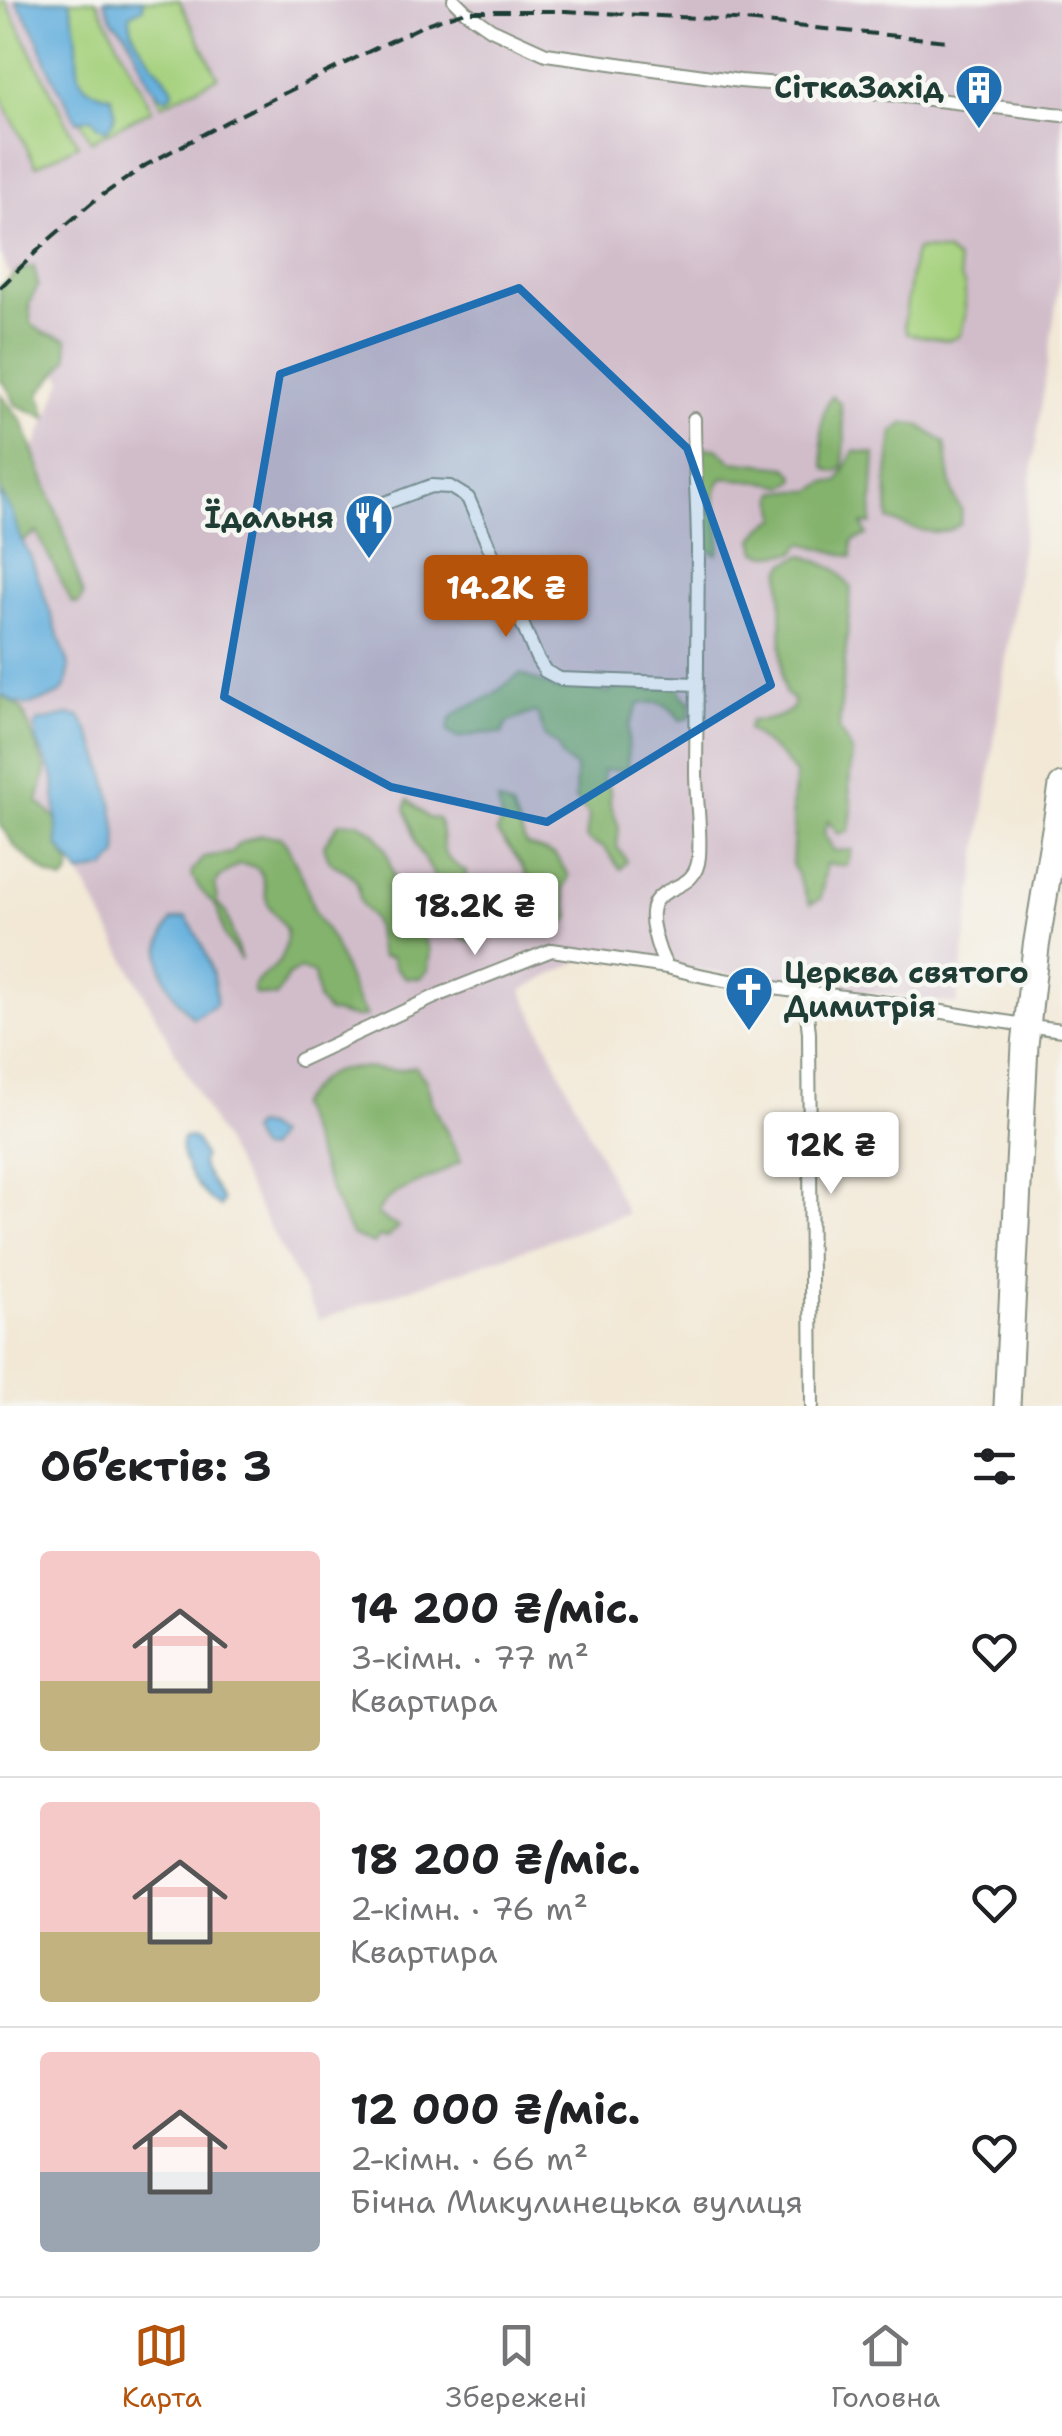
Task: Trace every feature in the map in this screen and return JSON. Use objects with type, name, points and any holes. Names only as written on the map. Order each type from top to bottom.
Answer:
[{"type":"highway","points":[[1007,1406],[1028,1025],[1036,947],[1062,786]]},
{"type":"street","points":[[454,0],[491,29],[546,54],[740,81],[1062,114]]},
{"type":"street","points":[[667,968],[651,920],[651,906],[656,898],[688,882],[699,859],[694,419]]},
{"type":"street","points":[[366,510],[431,486],[450,488],[468,498],[545,671],[560,678],[696,684]]},
{"type":"street","points":[[300,1060],[441,994],[552,950],[805,994],[1062,1030]]},
{"type":"street","points":[[805,994],[809,1033],[812,1406]]},
{"type":"highlighted area","points":[[519,288],[687,448],[771,685],[547,822],[391,787],[224,697],[280,374]]},
{"type":"shaded area","points":[[0,0],[1062,0],[1062,262],[957,1004],[589,956],[522,990],[627,1214],[319,1320],[11,746],[7,515],[63,380],[0,255]]},
{"type":"green space","points":[[0,0],[5,0],[78,145],[36,166],[0,95]]},
{"type":"green space","points":[[19,0],[96,0],[152,110],[91,141]]},
{"type":"green space","points":[[110,0],[179,0],[218,77],[162,105]]},
{"type":"green space","points":[[916,250],[947,252],[957,260],[965,286],[965,316],[956,338],[907,334],[904,324],[913,259]]},
{"type":"green space","points":[[34,267],[38,286],[29,303],[31,324],[44,333],[67,339],[68,359],[40,393],[47,418],[16,405],[0,380],[0,287],[21,269]]},
{"type":"green space","points":[[0,394],[22,421],[63,529],[83,596],[78,604],[72,603],[37,532],[24,541],[0,518]]},
{"type":"green space","points":[[832,396],[840,403],[845,438],[843,468],[835,472],[824,464],[822,437],[822,419]]},
{"type":"green space","points":[[905,423],[919,425],[945,443],[952,486],[962,511],[960,524],[952,529],[925,531],[889,520],[887,483],[893,432]]},
{"type":"green space","points":[[703,448],[717,448],[731,461],[787,467],[795,476],[786,486],[723,478],[715,496],[720,536],[717,555],[700,536]]},
{"type":"green space","points":[[854,451],[875,454],[871,524],[862,524],[867,535],[852,541],[852,557],[803,543],[794,553],[757,552],[754,539],[763,527],[778,518],[774,496],[777,491],[812,491],[826,482],[838,482]]},
{"type":"green space","points":[[803,555],[837,570],[851,588],[839,730],[852,751],[852,810],[849,831],[838,834],[828,821],[824,833],[834,851],[852,850],[847,866],[826,864],[821,899],[810,904],[792,864],[796,776],[783,758],[748,729],[750,721],[773,719],[793,708],[794,701],[785,693],[782,677],[781,571],[785,564]]},
{"type":"green space","points":[[520,674],[559,690],[576,687],[610,692],[621,683],[640,683],[650,689],[677,684],[684,698],[691,701],[690,718],[680,720],[662,704],[639,704],[629,726],[627,770],[603,770],[619,827],[617,847],[627,861],[621,869],[606,850],[586,838],[589,816],[575,799],[576,768],[545,737],[537,713],[507,723],[502,734],[457,738],[448,732],[456,713],[487,698]]},
{"type":"green space","points":[[0,694],[22,709],[46,770],[38,802],[57,819],[58,845],[70,864],[70,874],[63,881],[50,876],[17,849],[0,825]]},
{"type":"green space","points":[[408,800],[428,818],[438,819],[445,853],[467,872],[451,895],[438,887],[418,847],[405,809]]},
{"type":"green space","points":[[498,801],[512,808],[526,845],[555,855],[569,876],[563,890],[570,917],[559,929],[545,926],[539,919],[526,874],[497,833],[501,820]]},
{"type":"green space","points":[[358,822],[375,833],[386,850],[395,882],[430,951],[428,970],[421,978],[406,978],[391,957],[382,957],[375,925],[361,903],[356,880],[333,864],[327,854],[324,845],[339,823]]},
{"type":"green space","points":[[261,835],[280,837],[286,844],[366,1016],[328,1012],[318,1000],[314,974],[300,969],[288,976],[276,997],[255,994],[256,984],[281,959],[287,936],[284,925],[268,904],[262,876],[256,868],[239,864],[215,885],[217,903],[226,913],[241,960],[225,937],[217,908],[200,889],[192,871],[204,857],[231,853],[238,844]]},
{"type":"green space","points":[[472,903],[482,906],[491,928],[491,935],[475,942],[461,938],[458,931],[458,909],[467,912]]},
{"type":"green space","points":[[415,1066],[426,1081],[461,1161],[386,1201],[377,1215],[398,1227],[388,1238],[379,1237],[374,1244],[353,1236],[297,1106],[330,1073],[350,1068],[396,1070]]},
{"type":"water","points":[[16,0],[70,0],[80,78],[90,89],[111,96],[113,102],[113,122],[106,130],[92,118],[77,121]]},
{"type":"water","points":[[104,0],[143,0],[143,8],[130,14],[131,24],[139,44],[172,87],[168,98],[150,84],[127,34],[113,21]]},
{"type":"water","points":[[0,492],[31,558],[69,665],[67,683],[61,693],[29,705],[15,703],[0,694]]},
{"type":"water","points":[[68,715],[80,717],[96,747],[108,783],[117,839],[118,855],[106,868],[80,874],[58,845],[54,777],[37,742],[35,727],[37,722]]},
{"type":"water","points":[[186,917],[208,959],[216,993],[216,1004],[193,1018],[167,984],[160,959],[172,920]]},
{"type":"water","points":[[255,1125],[276,1136],[267,1150],[258,1149],[250,1132]]},
{"type":"water","points":[[195,1139],[204,1158],[202,1167],[223,1201],[220,1207],[198,1187],[188,1170],[181,1141]]},
{"type":"railway","points":[[0,288],[94,201],[146,165],[376,48],[465,11],[566,11],[734,20],[948,41]]},
{"type":"place","name":"СіткаЗахід","points":[[979,130]]},
{"type":"place","name":"Їдальня","points":[[369,560]]},
{"type":"place","name":"Церква святого Димитрія","points":[[749,1032]]}]
